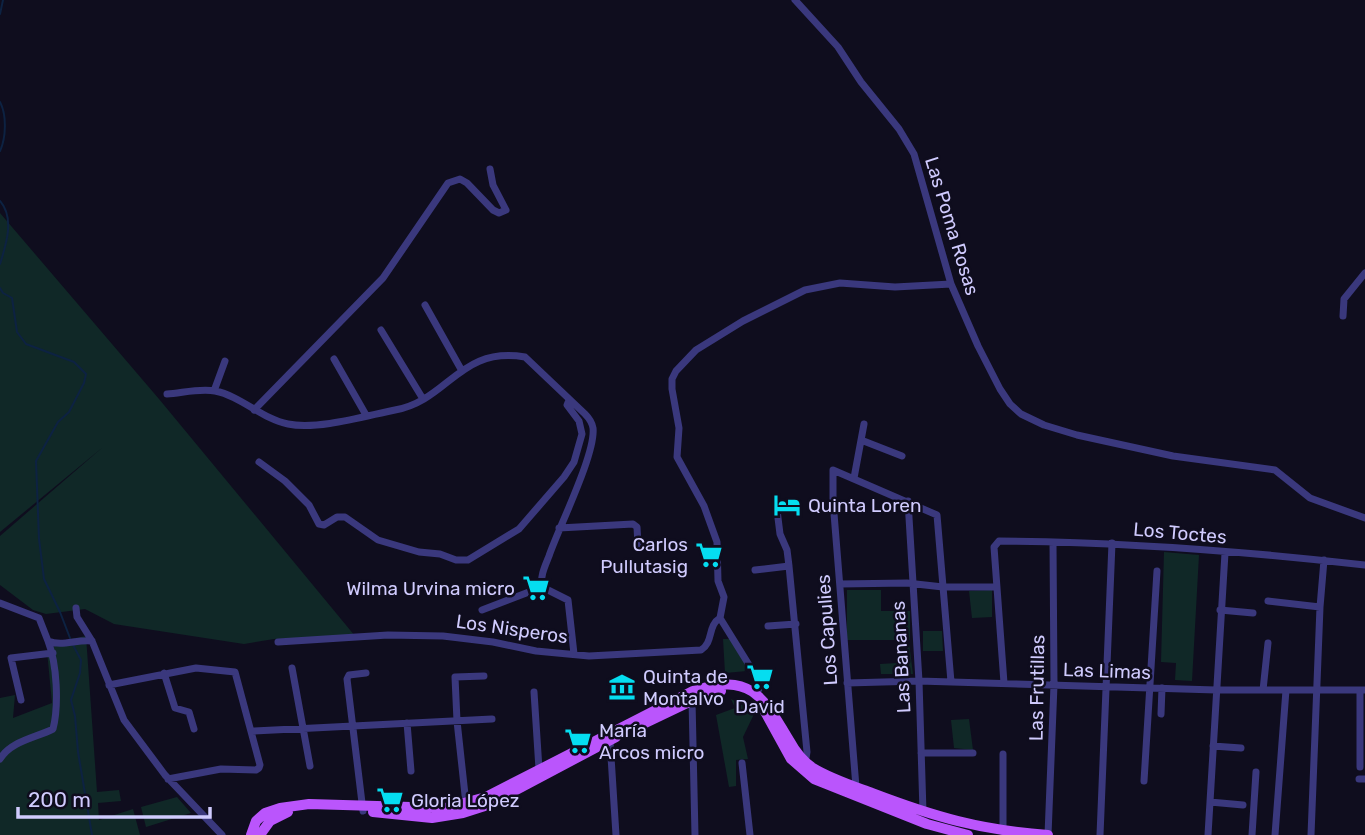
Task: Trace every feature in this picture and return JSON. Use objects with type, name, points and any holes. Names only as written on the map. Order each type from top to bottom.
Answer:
[{"type":"main road","points":[[251,835],[256,821],[265,813],[309,804],[432,818],[463,813],[488,805],[693,691],[707,686],[755,695],[769,706],[814,779],[927,824],[968,835]]},
{"type":"main road","points":[[260,835],[270,821],[286,813],[311,810],[445,808],[466,804],[692,700],[727,688]]},
{"type":"main road","points":[[803,765],[923,812],[962,824],[1003,832],[1048,835]]},
{"type":"street","name":"Las Poma Rosas","points":[[795,0],[838,47],[861,82],[900,129],[914,155],[951,284],[978,346],[1010,404],[1021,414],[1044,425],[1125,446],[1218,464],[1275,470],[1310,498],[1365,519]]},
{"type":"street","points":[[254,410],[383,278],[448,183],[460,180],[467,183],[493,210],[499,213],[506,210],[493,185],[490,169]]},
{"type":"street","points":[[1343,316],[1344,299],[1365,272]]},
{"type":"street","points":[[755,695],[759,681],[720,618],[724,601],[719,581],[717,542],[704,506],[677,457],[679,428],[672,379],[696,350],[743,321],[805,290],[840,284],[895,287],[951,284]]},
{"type":"street","points":[[425,305],[462,371]]},
{"type":"street","points":[[381,330],[423,399]]},
{"type":"street","points":[[167,394],[214,391],[278,421],[299,425],[327,423],[407,408],[489,356],[525,358],[592,421],[593,429],[584,466],[541,578],[542,587]]},
{"type":"street","points":[[334,359],[366,415]]},
{"type":"street","points":[[214,391],[225,361]]},
{"type":"street","points":[[259,462],[285,481],[311,508],[319,524],[324,525],[337,517],[345,517],[378,540],[419,552],[468,560],[519,529],[544,503],[569,470],[582,433],[579,421],[568,405],[569,400]]},
{"type":"street","points":[[864,424],[854,478],[937,515],[951,682]]},
{"type":"street","points":[[861,440],[902,456]]},
{"type":"street","name":"Los Capulies","points":[[854,478],[833,470],[856,787]]},
{"type":"street","name":"Las Bananas","points":[[908,500],[919,681],[923,812]]},
{"type":"street","points":[[777,510],[780,534],[787,550],[796,624],[807,752],[803,765]]},
{"type":"street","points":[[559,528],[634,524],[637,527],[638,545]]},
{"type":"street","name":"Los Toctes","points":[[997,587],[994,547],[999,541],[1112,543],[1365,565]]},
{"type":"street","name":"Las Frutillas","points":[[1048,835],[1054,685],[1053,542]]},
{"type":"street","points":[[1100,835],[1112,543]]},
{"type":"street","points":[[1208,835],[1225,552]]},
{"type":"street","points":[[1311,835],[1324,560]]},
{"type":"street","points":[[755,570],[789,566]]},
{"type":"street","points":[[1144,781],[1157,570]]},
{"type":"street","points":[[840,584],[997,587],[1004,683]]},
{"type":"street","points":[[482,610],[542,587],[568,600],[574,654]]},
{"type":"street","points":[[1268,601],[1320,607]]},
{"type":"street","points":[[0,603],[38,618],[53,653],[55,689],[53,729],[15,744],[4,752],[0,759]]},
{"type":"street","points":[[76,608],[77,617],[92,641],[124,720],[169,779],[222,835]]},
{"type":"street","points":[[1220,610],[1252,613]]},
{"type":"street","name":"Los Nisperos","points":[[278,642],[388,635],[443,636],[493,642],[536,652],[600,657],[701,650],[707,646],[714,623],[720,618]]},
{"type":"street","points":[[768,626],[796,624]]},
{"type":"street","points":[[48,641],[62,644],[81,639],[92,641]]},
{"type":"street","points":[[1263,690],[1268,643]]},
{"type":"street","points":[[21,700],[11,658],[53,653]]},
{"type":"street","points":[[108,685],[196,668],[233,671],[236,674],[259,768],[221,769],[169,779]]},
{"type":"street","points":[[292,668],[310,766]]},
{"type":"street","points":[[164,673],[174,708],[189,712],[194,729]]},
{"type":"street","points":[[363,809],[347,679],[349,675],[366,673]]},
{"type":"street","points":[[466,804],[455,677],[484,676]]},
{"type":"street","name":"Las Limas","points":[[848,683],[919,681],[1216,690],[1363,690]]},
{"type":"street","points":[[1161,714],[1162,688]]},
{"type":"street","points":[[1275,835],[1286,690]]},
{"type":"street","points":[[1360,767],[1363,690]]},
{"type":"street","points":[[534,692],[539,769]]},
{"type":"street","points":[[692,700],[695,835]]},
{"type":"street","points":[[252,731],[492,719]]},
{"type":"street","points":[[407,723],[411,771]]},
{"type":"street","points":[[614,736],[615,835]]},
{"type":"street","points":[[1213,746],[1241,748]]},
{"type":"street","points":[[921,753],[973,753]]},
{"type":"street","points":[[1003,754],[1003,832]]},
{"type":"street","points":[[742,763],[750,835]]},
{"type":"street","points":[[1252,835],[1256,772]]},
{"type":"street","points":[[1210,802],[1244,805]]},
{"type":"green space","points":[[0,213],[159,399],[355,636],[274,639],[244,644],[114,624],[85,609],[46,614],[33,610],[0,585],[0,536],[103,447],[0,532]]},
{"type":"green space","points":[[1164,552],[1199,555],[1192,681],[1175,680],[1176,663],[1161,662]]},
{"type":"green space","points":[[847,590],[881,590],[881,611],[910,611],[910,640],[847,640]]},
{"type":"green space","points":[[992,590],[992,617],[972,618],[969,591]]},
{"type":"green space","points":[[923,631],[942,631],[943,651],[923,651]]},
{"type":"green space","points":[[86,636],[97,792],[119,790],[121,801],[98,803],[99,820],[133,809],[140,835],[0,835],[0,698],[15,695],[13,718],[52,703],[47,651],[65,640]]},
{"type":"green space","points":[[723,639],[730,639],[747,671],[725,673]]},
{"type":"green space","points":[[909,643],[913,674],[881,674],[880,664],[897,663],[896,644]]},
{"type":"green space","points":[[731,699],[755,712],[743,737],[748,759],[736,760],[736,786],[729,787],[716,715],[735,708]]},
{"type":"green space","points":[[969,719],[973,750],[954,748],[951,720]]},
{"type":"green space","points":[[177,797],[191,813],[146,827],[141,807]]},
{"type":"waterway","points":[[0,14],[3,0]]},
{"type":"waterway","points":[[0,102],[5,127],[0,151]]},
{"type":"waterway","points":[[0,201],[5,208],[8,223],[7,240],[0,264]]},
{"type":"waterway","points":[[0,288],[12,298],[17,332],[26,344],[74,362],[86,374],[69,412],[58,422],[36,461],[39,539],[44,579],[70,638]]},
{"type":"waterway","points":[[72,643],[81,660],[80,673],[71,700],[92,835]]},
{"type":"place","name":"Quinta Loren","points":[[787,505]]},
{"type":"place","name":"Carlos Pullutasig","points":[[709,555]]},
{"type":"place","name":"Wilma Urvina micro","points":[[536,588]]},
{"type":"place","name":"David","points":[[760,677]]},
{"type":"place","name":"Quinta de Montalvo","points":[[622,687]]},
{"type":"place","name":"María Arcos micro","points":[[578,741]]},
{"type":"place","name":"Gloria López","points":[[390,800]]}]
